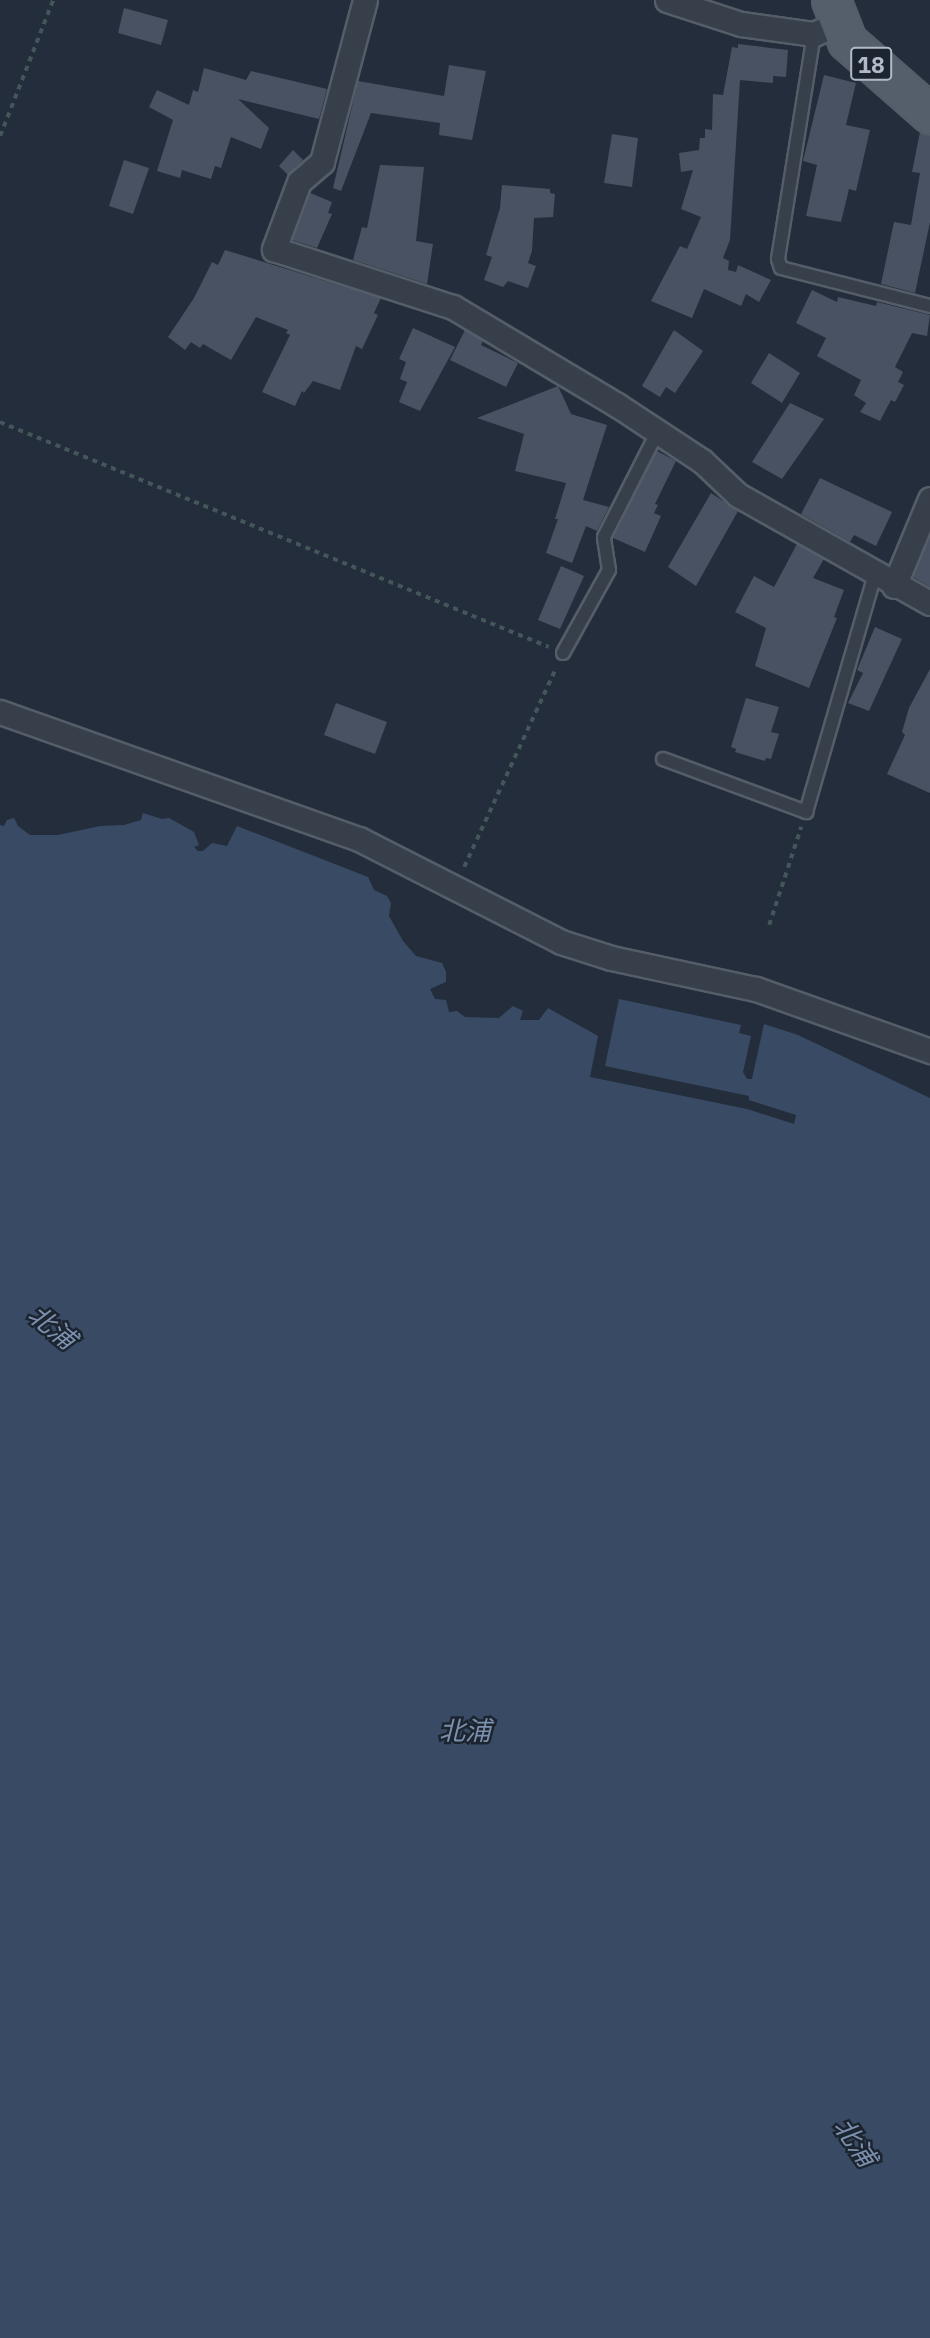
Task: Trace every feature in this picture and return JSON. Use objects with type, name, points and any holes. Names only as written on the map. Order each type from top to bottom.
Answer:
[{"type":"main road","name":"18","points":[[828,19],[863,57],[930,114]]},
{"type":"street","points":[[365,0],[322,162],[299,182],[275,249],[453,307],[702,461],[738,495],[884,580],[930,603]]},
{"type":"street","points":[[667,0],[741,24],[828,19]]},
{"type":"street","points":[[884,580],[930,499]]},
{"type":"street","points":[[0,712],[359,839],[573,946],[611,958],[756,989],[930,1051]]},
{"type":"lane","points":[[828,19],[778,259],[781,268],[930,306]]},
{"type":"lane","points":[[564,653],[609,570],[604,537],[658,432]]},
{"type":"lane","points":[[663,760],[806,812],[884,580]]},
{"type":"path","points":[[0,136],[53,0]]},
{"type":"path","points":[[0,422],[564,653],[454,888]]},
{"type":"path","points":[[769,925],[806,812]]},
{"type":"water","name":"北浦","points":[[143,813],[162,819],[169,818],[194,832],[199,845],[194,847],[198,851],[203,851],[212,843],[227,846],[237,826],[368,877],[374,890],[387,896],[391,903],[389,916],[403,941],[416,956],[442,963],[446,982],[430,989],[435,999],[446,1000],[449,1012],[457,1011],[465,1017],[499,1018],[513,1006],[523,1011],[520,1020],[539,1020],[548,1008],[598,1036],[590,1077],[747,1109],[794,1124],[796,1115],[749,1100],[749,1096],[605,1066],[619,999],[741,1025],[739,1033],[751,1036],[743,1072],[747,1079],[752,1079],[764,1024],[798,1035],[930,1098],[930,2338],[0,2338],[0,825],[4,826],[7,820],[14,818],[18,826],[30,835],[58,835],[100,826],[124,825],[141,820]]},
{"type":"building","points":[[124,8],[168,20],[161,45],[118,33]]},
{"type":"building","points":[[738,44],[788,50],[786,77],[773,76],[773,83],[740,80],[730,240],[723,258],[729,261],[728,270],[736,272],[738,265],[771,280],[759,302],[746,294],[741,306],[704,289],[692,318],[651,301],[680,246],[687,249],[701,217],[681,209],[693,170],[681,172],[679,153],[699,150],[700,138],[705,138],[705,129],[712,130],[713,94],[723,95],[732,47],[738,48]]},
{"type":"building","points":[[449,65],[486,71],[472,140],[439,135],[440,123],[371,113],[341,191],[333,188],[358,81],[444,96]]},
{"type":"building","points":[[204,68],[246,80],[251,71],[327,89],[319,119],[238,99],[269,128],[261,149],[231,137],[221,168],[215,166],[211,179],[182,170],[180,178],[157,171],[173,120],[149,107],[157,90],[189,105],[193,90],[198,92]]},
{"type":"building","points":[[824,75],[856,83],[846,125],[870,130],[856,191],[849,189],[841,222],[806,216],[817,165],[803,161]]},
{"type":"building","points":[[920,132],[930,134],[930,222],[915,293],[881,284],[894,222],[911,225],[920,173],[912,172]]},
{"type":"building","points":[[612,134],[638,138],[632,187],[604,183]]},
{"type":"building","points":[[293,150],[303,160],[288,175],[279,166]]},
{"type":"building","points":[[124,160],[149,168],[133,214],[109,206]]},
{"type":"building","points":[[380,165],[424,167],[416,241],[433,244],[427,284],[353,260],[362,227],[367,228]]},
{"type":"building","points":[[502,185],[550,189],[550,193],[555,194],[553,217],[534,218],[532,251],[528,263],[536,266],[528,288],[508,281],[503,287],[484,280],[492,257],[486,255],[500,208]]},
{"type":"building","points":[[310,193],[332,202],[328,213],[332,214],[317,248],[292,240]]},
{"type":"building","points":[[225,250],[381,298],[374,313],[378,315],[362,349],[356,346],[340,390],[313,381],[304,393],[302,391],[295,406],[262,392],[290,335],[286,333],[288,330],[256,317],[231,360],[203,344],[200,348],[191,342],[185,350],[168,337],[194,298],[212,262],[218,265]]},
{"type":"building","points":[[812,290],[837,302],[838,297],[876,306],[877,302],[930,315],[927,336],[912,333],[895,367],[903,372],[898,382],[904,385],[895,402],[891,400],[880,421],[860,412],[866,403],[854,395],[861,380],[817,356],[826,338],[796,323]]},
{"type":"building","points":[[413,328],[455,347],[420,411],[399,402],[407,382],[400,379],[406,362],[399,359]]},
{"type":"building","points":[[465,330],[483,341],[481,345],[518,363],[506,387],[450,360]]},
{"type":"building","points":[[674,330],[703,351],[675,393],[666,387],[660,397],[642,386]]},
{"type":"building","points":[[769,353],[800,373],[782,403],[751,383]]},
{"type":"building","points":[[558,386],[571,414],[607,425],[583,500],[609,507],[597,531],[586,526],[572,563],[546,553],[558,519],[555,519],[566,483],[515,471],[524,434],[477,418]]},
{"type":"building","points":[[790,403],[824,419],[782,479],[752,462]]},
{"type":"building","points":[[657,451],[676,461],[655,504],[658,505],[654,513],[661,516],[645,552],[613,538]]},
{"type":"building","points":[[820,478],[892,512],[876,546],[854,535],[850,542],[801,514]]},
{"type":"building","points":[[711,493],[738,511],[696,586],[668,567]]},
{"type":"building","points":[[930,536],[930,587],[913,577]]},
{"type":"building","points":[[797,544],[824,559],[813,578],[844,590],[834,617],[837,618],[809,688],[755,666],[766,628],[735,612],[754,576],[774,587]]},
{"type":"building","points":[[561,566],[584,576],[560,629],[538,620]]},
{"type":"building","points":[[875,627],[902,639],[869,711],[848,703],[863,673],[857,670]]},
{"type":"building","points":[[930,669],[930,793],[887,774],[905,735],[902,732],[909,708]]},
{"type":"building","points":[[746,698],[779,707],[771,732],[779,734],[771,759],[766,758],[765,761],[735,752],[736,749],[731,747]]},
{"type":"building","points":[[336,703],[387,722],[375,754],[324,735]]}]
